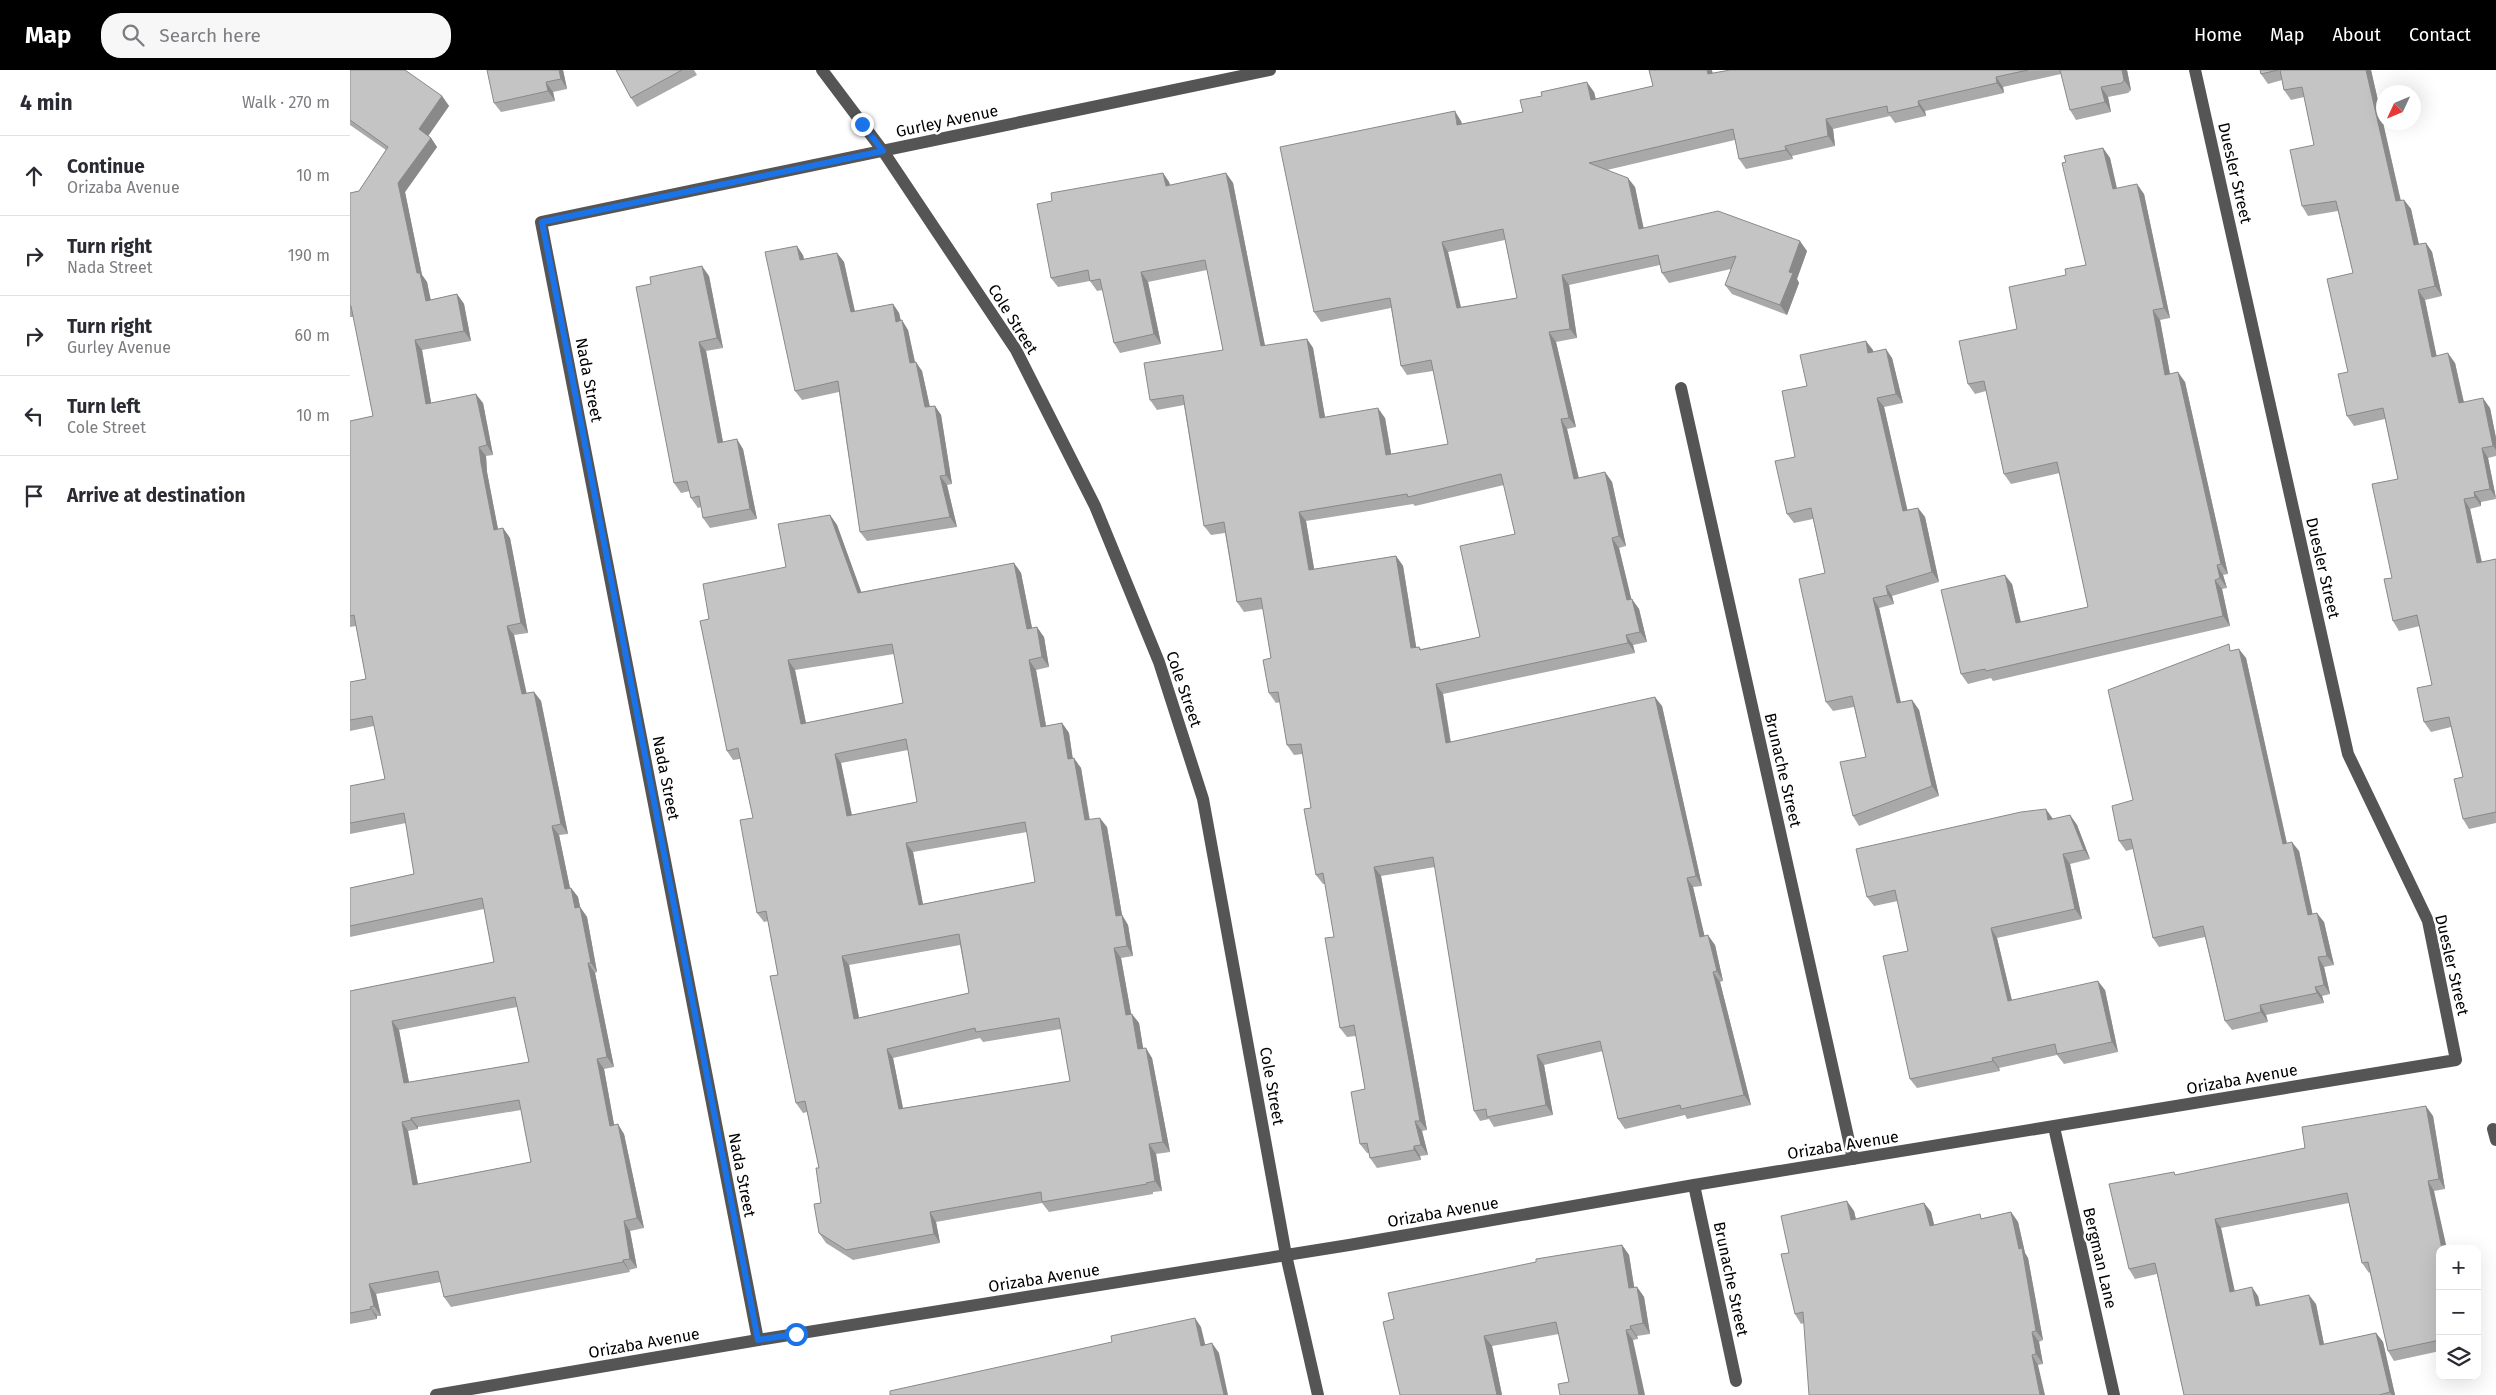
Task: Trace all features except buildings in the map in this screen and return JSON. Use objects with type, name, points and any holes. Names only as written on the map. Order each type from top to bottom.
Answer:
[{"type":"street","name":"Cole Street","points":[[822,70],[883,151],[1016,350],[1094,506],[1159,662],[1203,799],[1286,1255],[1318,1395]]},
{"type":"street","name":"Gurley Avenue","points":[[542,222],[1270,70]]},
{"type":"street","name":"Duesler Street","points":[[2195,70],[2348,754],[2428,922],[2456,1060]]},
{"type":"street","name":"Nada Street","points":[[542,222],[758,1340]]},
{"type":"street","name":"Brunache Street","points":[[1681,388],[1853,1159]]},
{"type":"street","name":"Orizaba Avenue","points":[[436,1395],[758,1340],[1286,1255],[1694,1184],[2054,1127],[2456,1060]]},
{"type":"street","name":"Bergman Lane","points":[[2054,1127],[2114,1395]]},
{"type":"street","name":"Brunache Street","points":[[1694,1184],[1736,1381]]},
{"type":"route","points":[[796,1334],[758,1340],[542,222],[883,151],[862,124]]}]
